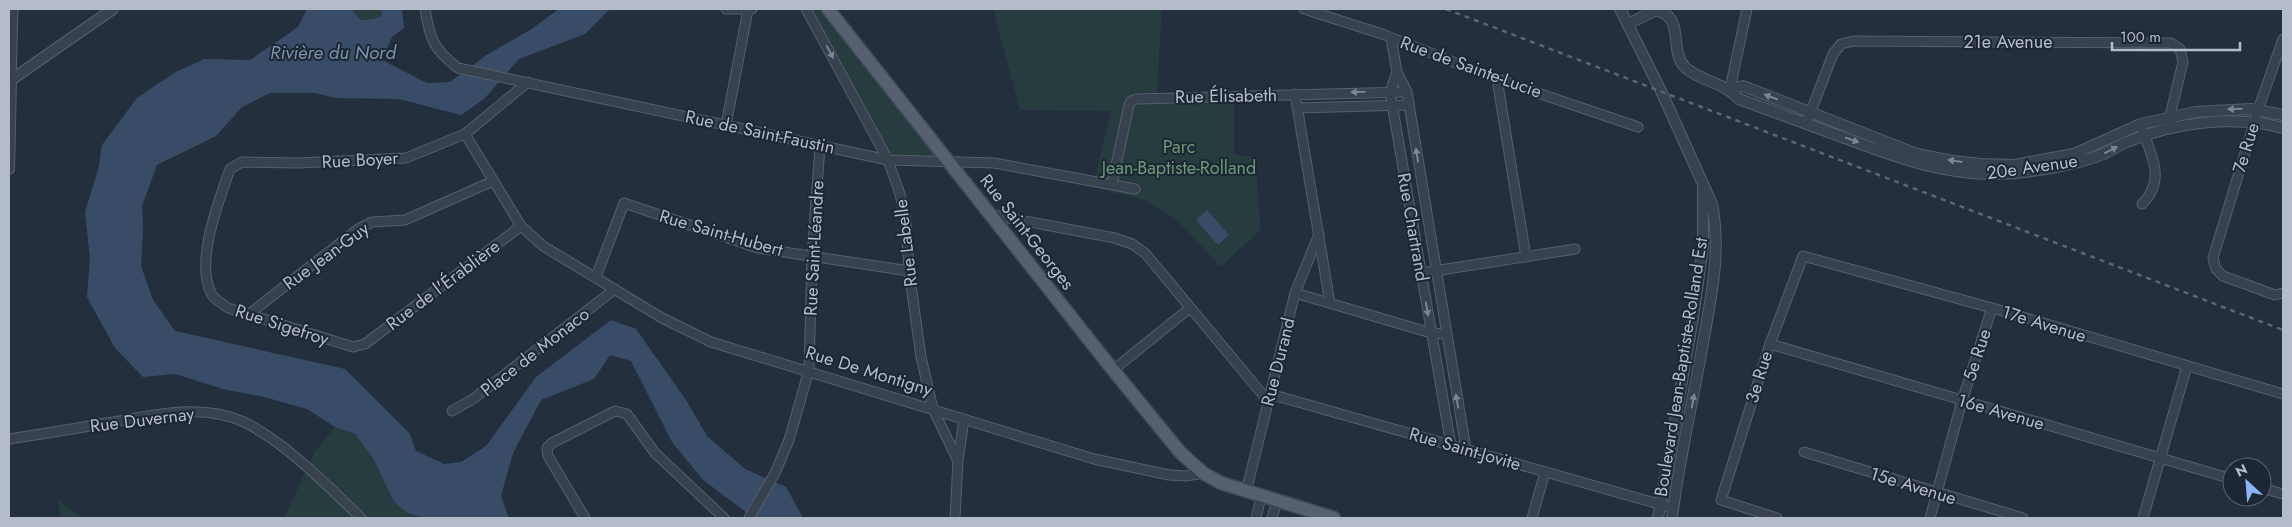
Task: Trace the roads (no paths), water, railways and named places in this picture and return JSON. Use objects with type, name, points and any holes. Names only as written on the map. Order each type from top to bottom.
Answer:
[{"type":"main road","name":"Rue Saint-Georges","points":[[828,9],[1113,370],[1180,452],[1202,473]]},
{"type":"main road","points":[[1202,473],[1221,483],[1246,492],[1334,518]]},
{"type":"street","points":[[9,170],[13,9]]},
{"type":"street","points":[[10,81],[113,9]]},
{"type":"street","name":"Rue de Saint-Faustin","points":[[424,9],[430,37],[442,56],[458,68],[888,160],[994,163],[1135,189]]},
{"type":"street","points":[[726,9],[750,10],[726,125]]},
{"type":"street","name":"Rue Labelle","points":[[806,9],[888,160],[900,194],[906,221],[909,271],[921,357],[933,409],[958,461]]},
{"type":"street","name":"Rue de Sainte-Lucie","points":[[1304,9],[1391,38],[1497,79],[1638,126]]},
{"type":"street","name":"Boulevard Jean-Baptiste-Rolland Est","points":[[1620,9],[1662,93],[1702,186],[1712,204],[1716,243],[1708,316],[1672,513]]},
{"type":"street","name":"20e Avenue","points":[[1628,24],[1653,9],[1667,14],[1673,23],[1684,66],[1694,73],[1730,89],[1738,99],[1913,163],[1951,171],[1981,174],[2014,173],[2076,162],[2104,154],[2145,136],[2170,128],[2195,124],[2254,122],[2283,128]]},
{"type":"street","points":[[1730,89],[1747,9]]},
{"type":"street","name":"Rue Chartrand","points":[[1391,38],[1397,72],[1407,92],[1466,449]]},
{"type":"street","name":"7e Rue","points":[[2283,39],[2254,122],[2213,258],[2216,269],[2223,276],[2275,295],[2283,293]]},
{"type":"street","name":"21e Avenue","points":[[1806,124],[1832,54],[1841,44],[1853,40],[2171,43],[2180,49],[2183,62],[2170,116],[2170,128]]},
{"type":"street","name":"Rue Chartrand","points":[[1397,72],[1390,92],[1451,445]]},
{"type":"street","points":[[1497,79],[1526,257]]},
{"type":"street","name":"Rue Boyer","points":[[230,169],[242,162],[298,163],[406,158],[466,134],[528,82]]},
{"type":"street","name":"20e Avenue","points":[[1730,89],[1743,86],[1918,154],[1952,162],[1981,164],[2014,165],[2074,154],[2141,124],[2170,116],[2210,111],[2258,110],[2283,115]]},
{"type":"street","name":"Rue Élisabeth","points":[[1112,184],[1131,101],[1136,99],[1407,92]]},
{"type":"street","points":[[1295,94],[1330,303]]},
{"type":"street","name":"Rue Élisabeth","points":[[1297,108],[1409,105]]},
{"type":"street","points":[[2141,124],[2156,171],[2156,184],[2150,196],[2142,204]]},
{"type":"street","name":"Rue De Montigny","points":[[466,134],[521,226],[543,246],[662,318],[711,342],[809,370],[964,420],[1104,461],[1169,475],[1186,476],[1202,473]]},
{"type":"street","name":"Rue Saint-Léandre","points":[[749,518],[774,473],[789,440],[809,370],[812,258],[820,146]]},
{"type":"street","name":"Rue Sigefroy","points":[[230,169],[211,226],[205,272],[211,295],[228,308],[248,315],[353,347],[366,344]]},
{"type":"street","name":"Rue Jean-Guy","points":[[248,315],[358,229],[372,222],[405,220],[494,181]]},
{"type":"street","name":"Boulevard Jean-Baptiste-Rolland Est","points":[[1658,518],[1694,314],[1703,247],[1702,186]]},
{"type":"street","name":"Rue Saint-Hubert","points":[[596,278],[624,203],[758,248],[812,258],[909,271]]},
{"type":"street","points":[[993,216],[1115,238],[1132,244],[1145,253],[1190,308],[1269,397]]},
{"type":"street","name":"Rue de l'Érablière","points":[[366,344],[521,226]]},
{"type":"street","name":"Rue Durand","points":[[1246,492],[1295,293],[1318,234]]},
{"type":"street","points":[[1421,273],[1575,250]]},
{"type":"street","name":"17e Avenue","points":[[1803,256],[1992,308],[2283,394]]},
{"type":"street","name":"3e Rue","points":[[1777,518],[1721,500],[1770,344],[1803,256]]},
{"type":"street","name":"Place de Monaco","points":[[452,410],[474,399],[615,289]]},
{"type":"street","points":[[1295,293],[1431,333],[1446,334]]},
{"type":"street","points":[[1113,370],[1190,308]]},
{"type":"street","name":"5e Rue","points":[[1930,518],[1962,402],[1992,308]]},
{"type":"street","points":[[1694,314],[1708,316]]},
{"type":"street","name":"16e Avenue","points":[[1770,344],[1962,402],[2222,476]]},
{"type":"street","points":[[1685,360],[1700,364]]},
{"type":"street","points":[[2143,518],[2187,366]]},
{"type":"street","points":[[1440,383],[1454,380]]},
{"type":"street","name":"Rue Saint-Jovite","points":[[1269,397],[1466,449],[1660,505],[1672,513]]},
{"type":"street","name":"Rue Duvernay","points":[[9,439],[185,411],[217,414],[243,422],[271,439],[330,487],[361,518]]},
{"type":"street","points":[[585,518],[548,456],[547,448],[552,443],[615,411],[627,414],[655,453],[724,518]]},
{"type":"street","points":[[956,518],[958,461],[964,420]]},
{"type":"street","name":"15e Avenue","points":[[1804,452],[1937,494],[2023,518]]},
{"type":"street","points":[[1532,518],[1545,472]]},
{"type":"street","points":[[1256,518],[1261,497]]},
{"type":"street","points":[[1272,518],[1277,501]]},
{"type":"water","name":"Rivière du Nord","points":[[307,9],[351,9],[361,20],[374,19],[382,15],[381,9],[402,9],[404,28],[392,37],[382,60],[427,83],[450,82],[488,54],[530,30],[559,9],[610,9],[585,34],[519,59],[484,99],[461,115],[399,99],[336,98],[315,93],[270,93],[242,107],[216,136],[157,165],[142,206],[141,266],[153,300],[175,331],[345,369],[410,434],[416,451],[444,464],[461,462],[486,446],[536,377],[611,320],[636,329],[686,400],[707,436],[745,469],[786,487],[803,518],[754,518],[703,480],[672,442],[631,361],[610,355],[594,379],[541,400],[513,453],[501,496],[509,518],[425,518],[407,513],[394,502],[373,458],[355,434],[335,427],[307,409],[264,397],[223,389],[175,374],[143,377],[115,348],[87,297],[90,259],[85,212],[98,170],[102,145],[137,98],[174,73],[204,59],[250,60],[298,27]]},
{"type":"water","points":[[1207,210],[1229,235],[1218,245],[1196,220]]},
{"type":"railway","points":[[1446,9],[2283,330]]},
{"type":"park label","name":"Parc Jean-Baptiste-Rolland","points":[[1179,157]]}]
